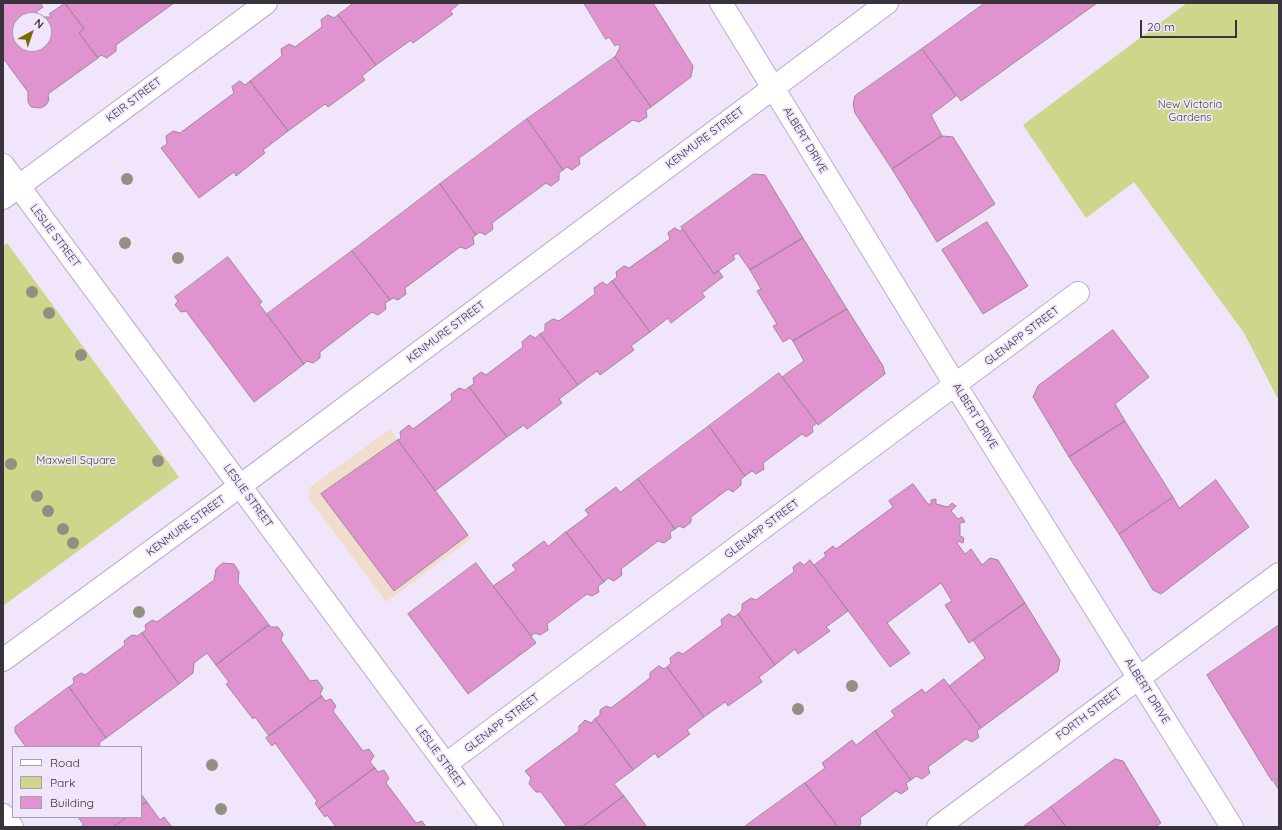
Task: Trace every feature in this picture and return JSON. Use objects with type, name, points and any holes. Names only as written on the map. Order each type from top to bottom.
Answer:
[{"type":"street","name":"KEIR STREET","points":[[11,192],[266,3]]},
{"type":"street","name":"ALBERT DRIVE","points":[[721,3],[956,386],[1232,827]]},
{"type":"street","name":"KENMURE STREET","points":[[3,660],[240,486],[887,3]]},
{"type":"street","name":"LESLIE STREET","points":[[3,165],[11,192],[240,486],[492,827]]},
{"type":"street","name":"GLENAPP STREET","points":[[446,764],[956,386],[1078,293]]},
{"type":"street","name":"FORTH STREET","points":[[938,827],[1138,677],[1279,574]]},
{"type":"street","points":[[3,815],[12,827]]},
{"type":"shaded area","points":[[390,429],[471,539],[386,602],[309,499],[310,487]]},
{"type":"green space","name":"New Victoria Gardens","points":[[1187,3],[1279,3],[1278,399],[1244,333],[1134,182],[1086,218],[1023,125]]},
{"type":"green space","name":"Maxwell Square","points":[[7,243],[179,477],[3,606],[3,246]]},
{"type":"building","points":[[3,3],[40,3],[43,7],[36,12],[12,12],[12,52],[52,52],[52,12],[65,3],[84,29],[79,33],[98,58],[48,94],[49,100],[46,105],[41,108],[31,107],[28,102],[28,92],[3,58]]},
{"type":"building","points":[[65,3],[174,3],[116,45],[116,51],[107,58],[101,55],[98,58],[79,33],[84,29]]},
{"type":"building","points":[[354,3],[460,3],[450,11],[453,14],[413,43],[411,40],[376,65],[338,15]]},
{"type":"building","points":[[584,3],[653,3],[693,66],[691,77],[651,107],[615,57],[620,47],[618,44],[615,46],[609,37],[606,39]]},
{"type":"building","points":[[985,3],[1097,3],[961,101],[922,49]]},
{"type":"building","points":[[328,15],[334,18],[338,15],[376,65],[362,76],[365,80],[328,107],[325,104],[288,131],[250,81],[282,56],[281,49],[289,44],[295,47],[322,27],[321,20]]},
{"type":"building","points":[[922,49],[956,96],[931,115],[942,136],[892,169],[855,113],[853,104],[855,96]]},
{"type":"building","points":[[615,57],[651,107],[646,110],[647,117],[639,122],[633,120],[579,158],[580,164],[572,170],[567,167],[563,170],[527,119]]},
{"type":"building","points":[[240,81],[245,85],[250,81],[288,131],[263,150],[265,153],[236,176],[234,172],[199,198],[161,148],[167,144],[166,136],[173,131],[180,133],[234,93],[232,87]]},
{"type":"building","points":[[527,119],[563,170],[559,173],[559,180],[551,186],[546,183],[492,223],[493,229],[485,235],[480,232],[476,235],[440,184]]},
{"type":"building","points":[[942,136],[953,137],[995,204],[937,242],[892,169]]},
{"type":"building","points":[[754,174],[765,175],[803,238],[750,270],[738,253],[733,256],[735,259],[714,274],[681,227]]},
{"type":"building","points":[[440,184],[476,235],[473,237],[474,244],[466,249],[460,247],[405,288],[406,294],[398,300],[393,298],[390,300],[352,251]]},
{"type":"building","points":[[987,222],[1028,286],[983,314],[942,250]]},
{"type":"building","points":[[675,228],[680,231],[683,229],[714,274],[718,270],[723,277],[702,293],[705,297],[671,323],[668,318],[650,332],[612,281],[617,277],[616,272],[624,266],[629,268],[670,239],[668,233]]},
{"type":"building","points":[[803,238],[847,309],[793,341],[790,338],[783,342],[773,326],[777,324],[757,291],[761,289],[750,270]]},
{"type":"building","points":[[352,251],[390,300],[385,303],[386,309],[378,315],[372,312],[320,352],[320,358],[313,363],[307,361],[304,364],[267,314]]},
{"type":"building","points":[[228,257],[262,302],[259,304],[304,364],[254,402],[186,311],[181,312],[175,305],[178,301],[175,297]]},
{"type":"building","points":[[612,281],[650,332],[631,346],[634,350],[600,375],[597,371],[578,385],[540,334],[545,331],[545,324],[553,319],[559,321],[595,294],[594,288],[602,282],[607,285]]},
{"type":"building","points":[[847,309],[883,366],[885,374],[818,425],[782,377],[804,361],[793,341]]},
{"type":"building","points":[[1113,330],[1149,377],[1115,404],[1125,421],[1069,457],[1033,397],[1038,386]]},
{"type":"building","points":[[540,334],[578,385],[559,399],[562,403],[527,429],[524,425],[507,437],[469,387],[474,384],[473,378],[481,372],[486,375],[523,347],[522,342],[530,335],[535,338]]},
{"type":"building","points":[[779,373],[817,423],[812,427],[813,432],[806,437],[802,434],[763,463],[764,469],[756,474],[752,471],[745,476],[709,426]]},
{"type":"building","points":[[469,387],[507,437],[435,491],[398,440],[401,438],[400,432],[409,425],[413,429],[452,400],[451,394],[459,388],[465,390]]},
{"type":"building","points":[[1125,421],[1173,497],[1119,534],[1069,457]]},
{"type":"building","points":[[709,426],[745,476],[741,479],[741,485],[733,492],[728,489],[691,517],[691,522],[684,528],[679,526],[675,529],[638,479]]},
{"type":"building","points":[[398,440],[468,535],[394,591],[321,494]]},
{"type":"building","points":[[638,479],[675,529],[670,532],[671,538],[664,543],[658,541],[621,569],[622,575],[614,581],[608,578],[604,582],[566,532],[589,515],[585,510],[616,487],[620,492]]},
{"type":"building","points":[[1216,480],[1249,527],[1161,594],[1153,590],[1119,534],[1173,497],[1179,508]]},
{"type":"building","points":[[913,484],[928,504],[931,504],[931,500],[936,499],[936,504],[948,507],[952,503],[956,506],[951,511],[958,519],[962,517],[965,522],[960,523],[960,536],[964,538],[963,543],[958,541],[957,543],[965,554],[971,549],[982,565],[990,558],[998,560],[1025,603],[969,643],[945,605],[952,601],[941,583],[887,623],[910,653],[890,667],[814,565],[826,556],[824,553],[833,546],[836,549],[893,507],[889,501]]},
{"type":"building","points":[[566,532],[604,582],[598,586],[599,592],[592,596],[587,594],[547,624],[548,630],[540,635],[535,633],[531,636],[493,586],[516,570],[512,565],[544,541],[548,546]]},
{"type":"building","points":[[810,560],[848,611],[826,627],[830,631],[798,654],[795,649],[775,665],[738,614],[742,610],[742,604],[751,598],[756,600],[794,572],[793,567],[800,562],[804,565]]},
{"type":"building","points":[[223,563],[234,564],[239,572],[238,583],[269,625],[216,665],[207,653],[194,663],[193,673],[179,684],[142,633],[146,630],[145,625],[152,620],[157,622],[214,580],[216,569]]},
{"type":"building","points":[[476,563],[536,643],[468,694],[408,614]]},
{"type":"building","points":[[1025,603],[1060,660],[1058,671],[981,728],[949,686],[985,658],[973,640]]},
{"type":"building","points":[[729,614],[734,617],[738,614],[775,665],[759,677],[762,682],[728,706],[725,702],[704,717],[667,667],[671,663],[670,658],[678,652],[683,654],[722,625],[721,620]]},
{"type":"building","points":[[269,625],[271,627],[278,627],[283,634],[281,640],[310,681],[317,680],[323,688],[320,694],[322,696],[269,736],[255,717],[253,719],[226,684],[229,682],[216,665]]},
{"type":"building","points":[[1279,625],[1279,777],[1272,781],[1207,675]]},
{"type":"building","points":[[142,633],[179,684],[106,738],[69,687],[74,683],[73,678],[81,673],[85,675],[125,645],[124,641],[132,635],[137,636]]},
{"type":"building","points":[[659,666],[664,669],[667,667],[704,717],[687,730],[690,734],[658,758],[655,753],[633,770],[595,719],[600,715],[600,710],[606,706],[611,708],[650,678],[650,673]]},
{"type":"building","points":[[944,679],[981,728],[977,731],[979,737],[972,742],[966,739],[928,767],[930,773],[922,779],[916,776],[911,780],[875,731],[895,716],[891,711],[922,689],[925,693]]},
{"type":"building","points":[[69,687],[106,738],[100,742],[99,746],[25,746],[15,732],[15,727]]},
{"type":"building","points":[[322,696],[325,701],[331,699],[336,706],[333,711],[363,751],[369,749],[374,756],[370,762],[375,768],[319,809],[315,803],[317,801],[275,743],[272,746],[266,738]]},
{"type":"building","points":[[595,719],[633,770],[614,784],[624,796],[582,827],[567,827],[541,792],[536,792],[529,784],[531,778],[525,771],[579,731],[579,726],[585,720],[591,723]]},
{"type":"building","points":[[875,731],[911,780],[906,783],[908,789],[901,794],[896,791],[860,818],[861,824],[857,827],[838,827],[805,783],[825,768],[822,763],[852,740],[856,745]]},
{"type":"building","points":[[1115,759],[1123,761],[1161,823],[1155,827],[1066,827],[1051,807]]},
{"type":"building","points":[[375,768],[378,772],[384,770],[389,778],[386,783],[416,823],[422,821],[426,827],[336,827],[327,815],[325,817],[319,809]]},
{"type":"building","points":[[1279,779],[1279,790],[1274,782]]},
{"type":"building","points":[[805,783],[838,827],[744,827]]},
{"type":"building","points":[[142,795],[147,802],[142,805]]},
{"type":"building","points":[[624,796],[647,827],[582,827]]},
{"type":"building","points":[[147,802],[160,820],[164,817],[172,827],[113,827],[126,818],[142,818],[142,805]]},
{"type":"building","points":[[1051,807],[1066,827],[1023,827]]},
{"type":"building","points":[[79,818],[126,818],[113,827],[82,827],[83,824]]}]
